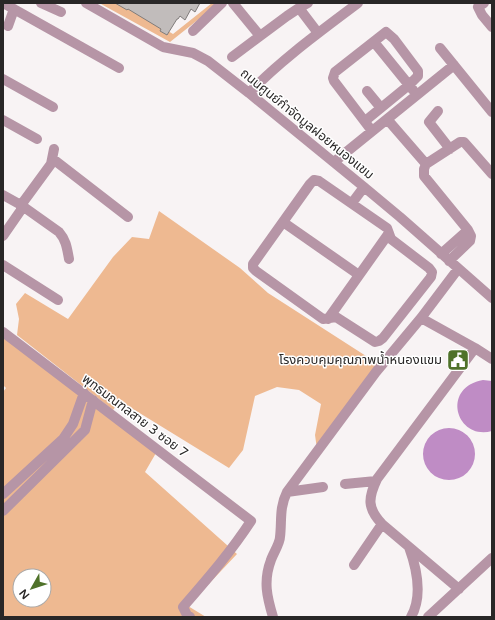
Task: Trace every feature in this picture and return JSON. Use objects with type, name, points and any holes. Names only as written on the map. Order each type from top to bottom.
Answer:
[{"type":"street","points":[[42,3],[61,12]]},
{"type":"street","name":"ถนนศูนย์กำจัดมูลฝอยหนองแขม","points":[[86,3],[163,47],[186,51],[200,56],[249,92],[334,162],[492,298]]},
{"type":"street","points":[[193,31],[222,3]]},
{"type":"street","points":[[233,3],[260,36]]},
{"type":"street","points":[[249,92],[262,79],[318,33],[358,3]]},
{"type":"street","points":[[484,3],[478,7],[492,27]]},
{"type":"street","points":[[8,26],[9,5],[119,68]]},
{"type":"street","points":[[232,57],[287,16],[304,6],[318,33]]},
{"type":"street","points":[[365,122],[418,76],[418,71],[394,39],[386,32],[335,72],[333,78],[334,81],[365,122],[372,131]]},
{"type":"street","points":[[374,42],[417,95]]},
{"type":"street","points":[[440,48],[492,112]]},
{"type":"street","points":[[334,162],[454,65]]},
{"type":"street","points":[[3,79],[53,107]]},
{"type":"street","points":[[367,91],[381,108]]},
{"type":"street","points":[[438,111],[429,122],[450,149]]},
{"type":"street","points":[[387,119],[426,164]]},
{"type":"street","points":[[3,120],[37,139]]},
{"type":"street","points":[[449,261],[470,241],[471,236],[468,230],[424,176],[426,164],[460,142],[464,142],[492,174]]},
{"type":"street","points":[[3,236],[20,213],[21,205],[48,169],[53,159],[54,148]]},
{"type":"street","points":[[53,159],[128,217]]},
{"type":"street","points":[[314,180],[319,181],[387,228],[391,239],[429,268],[432,272],[431,277],[383,338],[375,342],[336,318],[323,319],[253,268],[253,264],[283,222],[310,184],[314,180]]},
{"type":"street","points":[[352,203],[364,187]]},
{"type":"street","points":[[3,195],[21,205],[59,232],[66,243],[69,259]]},
{"type":"street","points":[[283,222],[359,275]]},
{"type":"street","points":[[441,254],[468,230]]},
{"type":"street","points":[[328,319],[389,233]]},
{"type":"street","points":[[3,265],[58,300]]},
{"type":"street","points":[[273,617],[267,595],[267,570],[280,540],[282,501],[287,492],[376,372],[421,318],[458,269]]},
{"type":"street","points":[[421,318],[492,359]]},
{"type":"street","name":"พุทธมณฑลสาย 3 ซอย 7","points":[[3,332],[251,521],[221,563],[183,607],[187,615],[190,617]]},
{"type":"street","points":[[459,589],[382,524],[374,516],[369,504],[371,491],[376,480],[475,348]]},
{"type":"street","points":[[3,494],[63,439],[73,424],[84,393]]},
{"type":"street","points":[[3,510],[85,430],[92,400]]},
{"type":"street","points":[[345,484],[376,480]]},
{"type":"street","points":[[287,492],[323,487]]},
{"type":"street","points":[[354,565],[382,524]]},
{"type":"street","points":[[410,547],[415,563],[418,588],[413,612],[410,617]]},
{"type":"street","points":[[428,617],[492,558]]},
{"type":"shaded area","points":[[121,3],[173,34],[212,3],[219,3],[170,42],[101,4]]},
{"type":"shaded area","points":[[159,211],[240,268],[268,293],[380,365],[317,449],[315,435],[321,404],[299,390],[277,387],[255,396],[243,450],[229,468],[120,401],[113,410],[17,335],[19,319],[16,304],[25,293],[68,319],[113,257],[132,237],[149,239]]},
{"type":"shaded area","points":[[3,336],[156,453],[145,472],[237,554],[188,606],[206,617],[3,617],[3,392],[6,388],[3,385]]},
{"type":"shaded area","points":[[483,380],[492,381],[492,431],[480,432],[470,428],[462,421],[458,412],[458,402],[461,393],[470,385]]},
{"type":"shaded area","points":[[444,428],[454,428],[468,435],[475,449],[475,459],[468,473],[454,480],[444,480],[434,476],[427,469],[423,459],[423,449],[427,439],[434,432]]},
{"type":"building","points":[[115,3],[200,3],[195,12],[191,9],[185,20],[180,16],[167,35],[160,31],[161,29]]},
{"type":"place","name":"โรงควบคุมคุณภาพน้ำหนองแขม","points":[[458,360]]}]
